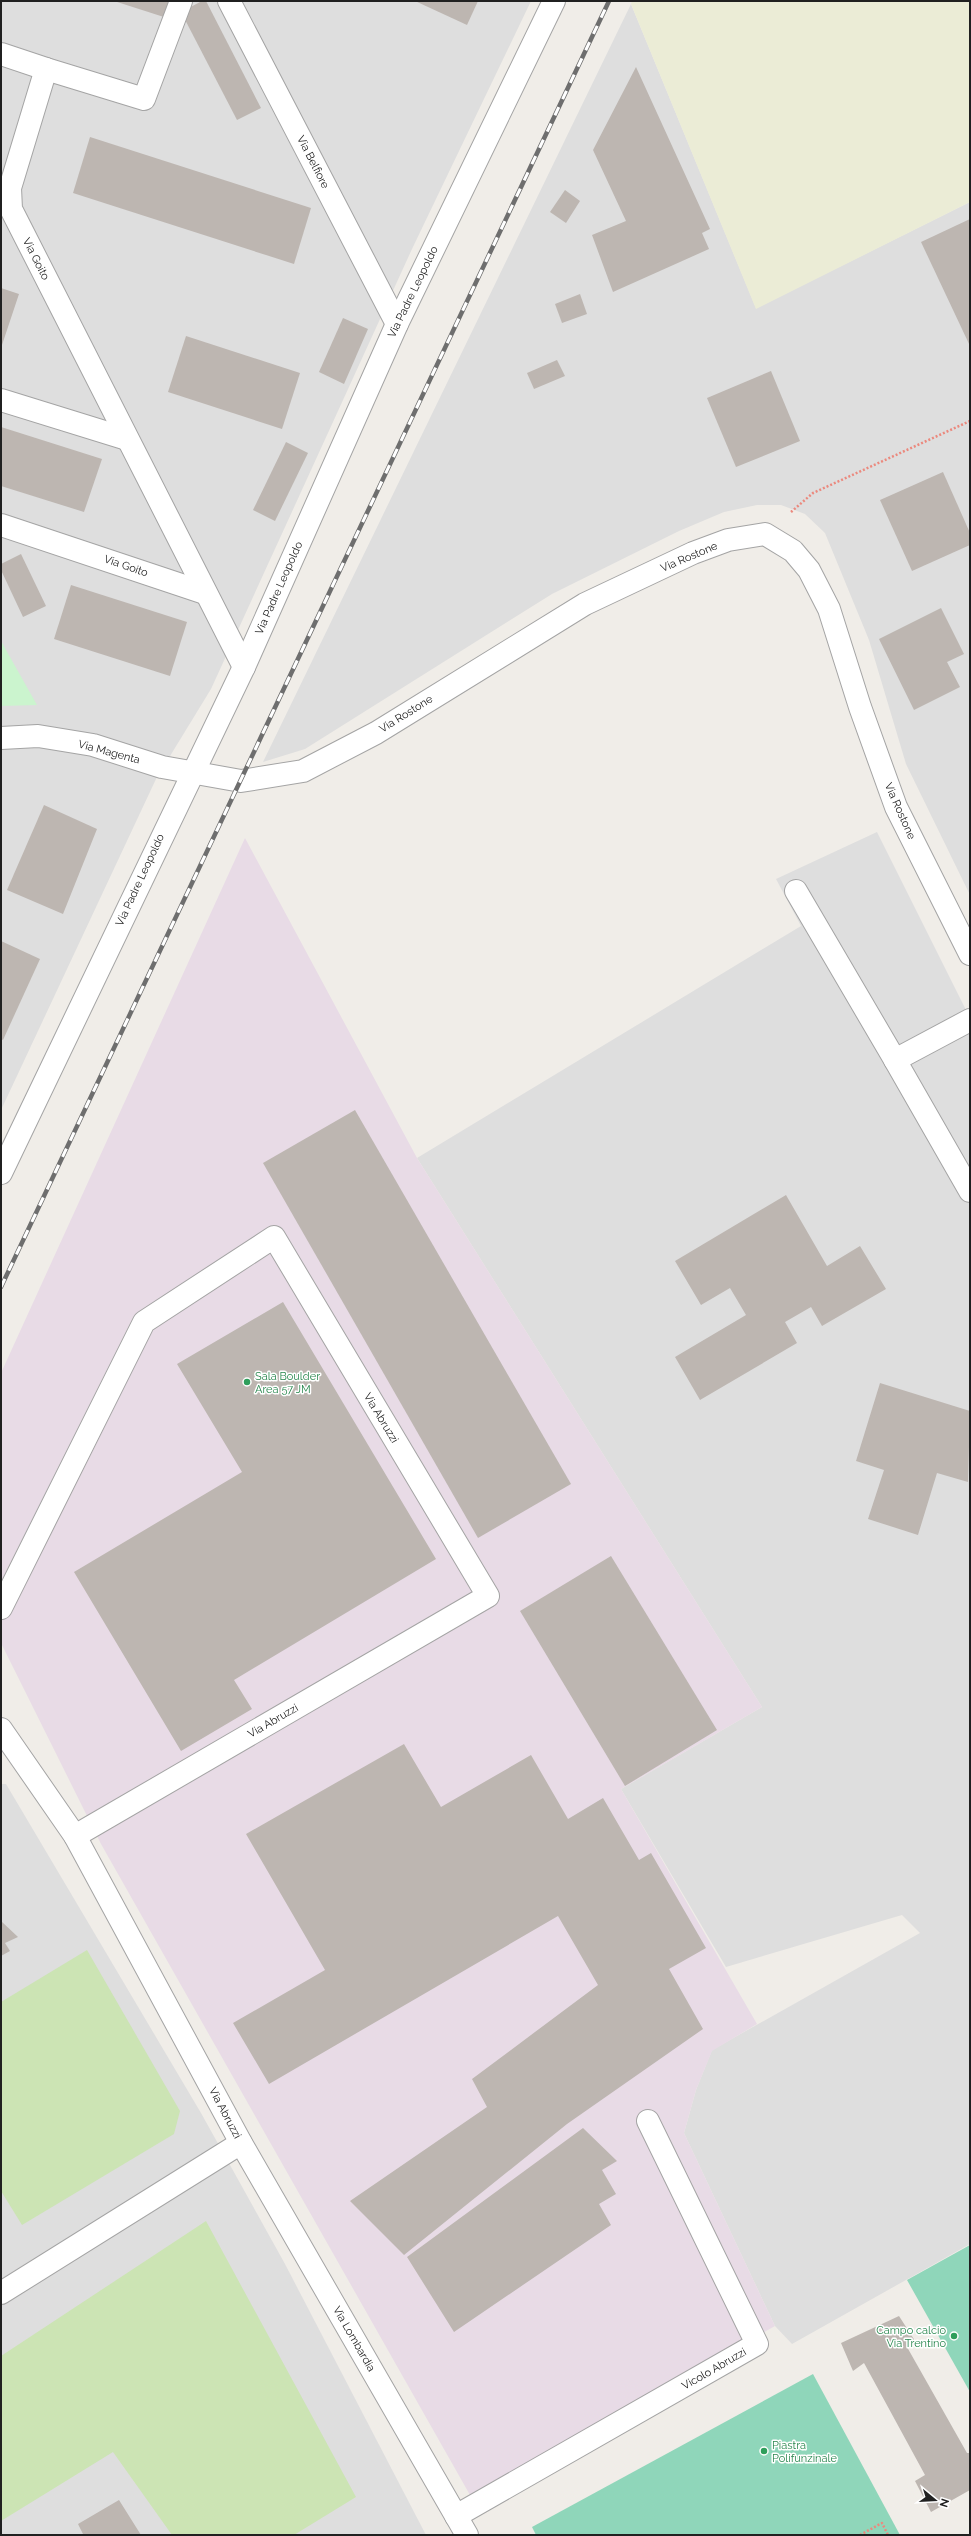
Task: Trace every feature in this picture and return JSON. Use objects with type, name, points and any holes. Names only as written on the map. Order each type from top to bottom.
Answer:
[{"type":"street","points":[[1,54],[144,99],[181,1]]},
{"type":"street","name":"Via Belfiore","points":[[229,1],[397,324]]},
{"type":"street","name":"Via Padre Leopoldo","points":[[1,1173],[191,773],[244,667],[397,324],[554,1]]},
{"type":"street","name":"Via Goito","points":[[46,68],[10,188],[11,210],[204,593],[244,667]]},
{"type":"street","points":[[1,400],[126,439]]},
{"type":"street","name":"Via Goito","points":[[1,525],[204,593]]},
{"type":"street","name":"Via Rostone","points":[[191,773],[241,781],[303,771],[376,732],[585,604],[693,553],[728,540],[765,534],[793,551],[809,570],[829,609],[860,707],[896,807],[970,954]]},
{"type":"street","name":"Via Magenta","points":[[1,738],[38,736],[93,745],[162,767],[191,773]]},
{"type":"street","points":[[796,891],[970,1190]]},
{"type":"street","points":[[895,1060],[970,1020]]},
{"type":"street","name":"Via Abruzzi","points":[[1,1608],[144,1322],[274,1237],[488,1596],[75,1836]]},
{"type":"street","name":"Via Abruzzi","points":[[1,1729],[75,1836],[241,2143],[1,2293]]},
{"type":"street","name":"Vicolo Abruzzi","points":[[456,2516],[757,2344],[648,2121]]},
{"type":"street","name":"Via Lombardia","points":[[241,2143],[467,2535]]},
{"type":"path","points":[[765,534],[814,493],[970,421]]},
{"type":"path","points":[[860,2535],[882,2523],[888,2535]]},
{"type":"shaded area","points":[[1,1],[531,1],[412,249],[211,689],[156,779],[1,1110]]},
{"type":"shaded area","points":[[631,4],[756,308],[970,202],[970,895],[906,764],[869,640],[825,533],[805,514],[781,505],[757,505],[724,512],[679,531],[552,594],[305,749],[263,762]]},
{"type":"shaded area","points":[[877,832],[970,1018],[970,2244],[792,2344],[775,2326],[684,2133],[696,2090],[712,2050],[920,1933],[902,1915],[726,1967],[621,1789],[762,1707],[417,1158],[801,926],[776,879]]},
{"type":"shaded area","points":[[245,838],[417,1158],[762,1707],[621,1789],[757,2024],[712,2051],[696,2090],[684,2133],[775,2326],[470,2495],[101,1844],[1,1643],[1,1373]]},
{"type":"shaded area","points":[[1,1784],[6,1784],[201,2113],[285,2264],[426,2535],[1,2535]]},
{"type":"green space","points":[[632,1],[970,1],[970,202],[756,309],[631,4]]},
{"type":"green space","points":[[1,641],[37,705],[1,706]]},
{"type":"green space","points":[[87,1950],[180,2111],[174,2134],[22,2225],[1,2191],[1,2002]]},
{"type":"green space","points":[[206,2221],[356,2497],[294,2535],[172,2535],[113,2452],[1,2521],[1,2356]]},
{"type":"green space","name":"Campo calcio Via Trentino","points":[[970,2245],[970,2392],[907,2280]]},
{"type":"green space","name":"Piastra Polifunzinale","points":[[813,2374],[900,2535],[536,2535],[532,2527]]},
{"type":"building","points":[[114,1],[172,1],[167,18]]},
{"type":"building","points":[[202,1],[206,1],[261,108],[237,120],[181,12]]},
{"type":"building","points":[[415,1],[478,1],[467,25]]},
{"type":"building","points":[[636,67],[710,229],[702,233],[709,249],[613,292],[592,235],[626,221],[593,150]]},
{"type":"building","points":[[90,137],[311,208],[294,264],[73,193]]},
{"type":"building","points":[[565,190],[580,201],[566,223],[550,212]]},
{"type":"building","points":[[970,219],[970,346],[921,242]]},
{"type":"building","points":[[1,288],[19,294],[1,348]]},
{"type":"building","points":[[580,294],[587,314],[562,323],[555,304]]},
{"type":"building","points":[[343,318],[368,329],[344,384],[319,372]]},
{"type":"building","points":[[186,336],[300,373],[282,429],[168,392]]},
{"type":"building","points":[[557,360],[565,376],[534,389],[527,373]]},
{"type":"building","points":[[771,371],[800,441],[736,467],[707,398]]},
{"type":"building","points":[[1,427],[102,459],[84,512],[1,486]]},
{"type":"building","points":[[286,442],[308,453],[275,521],[253,510]]},
{"type":"building","points":[[943,472],[970,533],[970,545],[912,571],[880,500]]},
{"type":"building","points":[[21,554],[46,606],[23,617],[1,570],[1,564]]},
{"type":"building","points":[[71,585],[187,622],[170,676],[54,639]]},
{"type":"building","points":[[941,608],[964,654],[947,662],[960,687],[914,710],[879,639]]},
{"type":"building","points":[[44,805],[97,829],[63,914],[7,890]]},
{"type":"building","points":[[1,941],[40,959],[3,1040],[1,1039]]},
{"type":"building","points":[[355,1110],[571,1484],[478,1538],[263,1163]]},
{"type":"building","points":[[786,1195],[827,1266],[860,1246],[886,1289],[822,1326],[811,1307],[785,1322],[797,1343],[700,1400],[675,1357],[746,1315],[730,1288],[701,1305],[675,1261]]},
{"type":"building","points":[[283,1302],[436,1559],[234,1680],[252,1709],[181,1751],[74,1572],[242,1472],[177,1364]]},
{"type":"building","points":[[880,1383],[970,1411],[968,1482],[937,1473],[918,1535],[868,1519],[884,1470],[856,1461]]},
{"type":"building","points":[[611,1556],[717,1730],[625,1786],[520,1611]]},
{"type":"building","points":[[404,1744],[441,1807],[531,1755],[568,1819],[603,1798],[639,1860],[651,1853],[706,1948],[669,1969],[703,2029],[567,2124],[404,2255],[350,2201],[487,2107],[472,2079],[598,1985],[558,1916],[269,2084],[233,2023],[325,1970],[246,1834]]},
{"type":"building","points":[[1,1921],[18,1937],[5,1943],[10,1951],[1,1956]]},
{"type":"building","points":[[583,2128],[617,2161],[602,2170],[616,2194],[599,2204],[611,2225],[454,2332],[407,2257]]},
{"type":"building","points":[[899,2316],[917,2344],[907,2347],[967,2453],[970,2453],[970,2490],[931,2512],[915,2481],[925,2475],[864,2363],[853,2371],[841,2343]]},
{"type":"building","points":[[119,2500],[141,2535],[82,2535],[83,2534],[78,2524]]},
{"type":"railway","points":[[1,1287],[609,1]]},
{"type":"place","name":"Sala Boulder Area 57 JM","points":[[247,1382]]},
{"type":"place","name":"Campo calcio Via Trentino","points":[[954,2336]]},
{"type":"place","name":"Piastra Polifunzinale","points":[[764,2451]]}]
